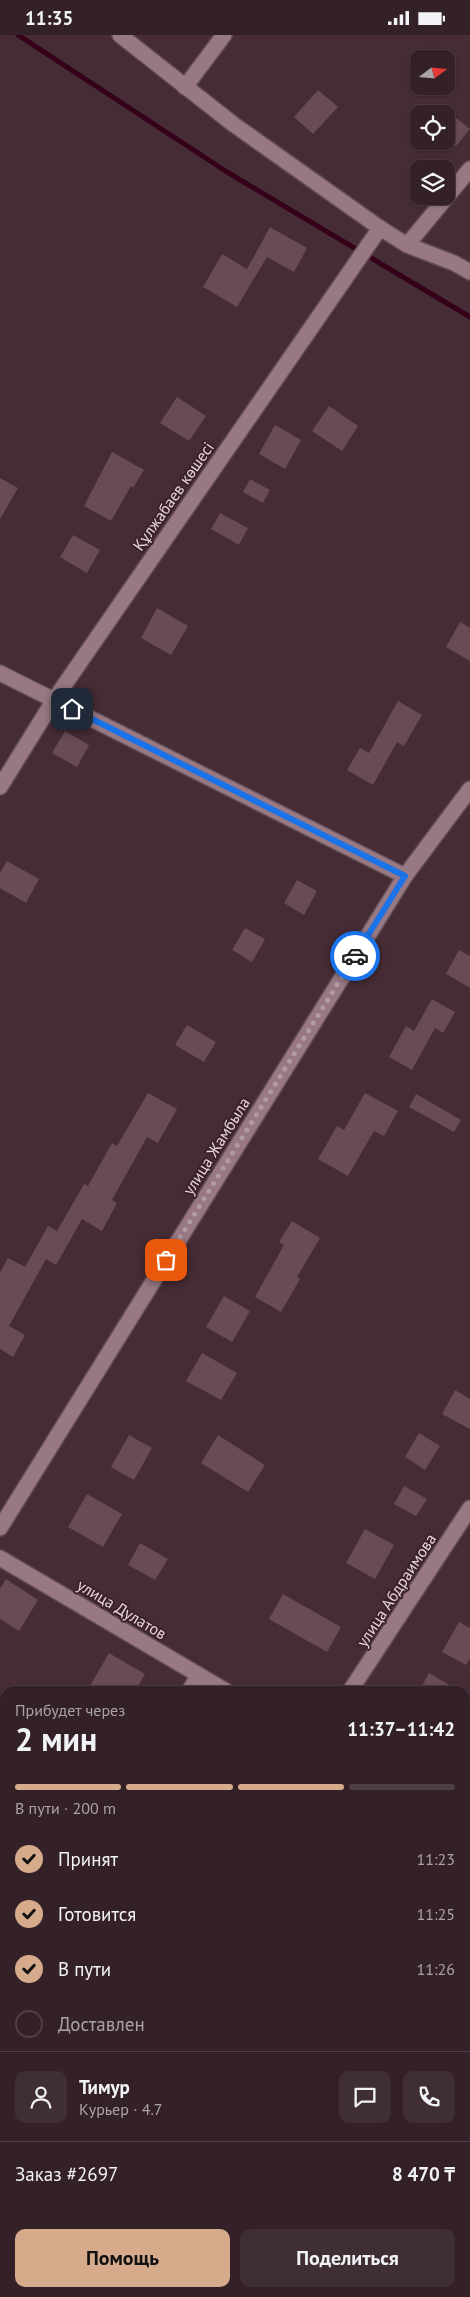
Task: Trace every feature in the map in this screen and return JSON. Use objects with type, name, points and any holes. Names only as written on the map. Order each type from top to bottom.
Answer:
[{"type":"street","points":[[120,35],[185,87],[377,231],[454,263],[470,272]]},
{"type":"street","points":[[185,87],[224,35]]},
{"type":"street","points":[[407,245],[470,169]]},
{"type":"street","name":"Құлжабаев көшесі","points":[[0,787],[54,700],[377,231]]},
{"type":"street","points":[[0,673],[405,876]]},
{"type":"street","name":"улица Жамбыла","points":[[0,1528],[405,876],[470,789]]},
{"type":"street","name":"улица Абдраимова","points":[[353,1686],[470,1508]]},
{"type":"street","name":"улица Дулатов","points":[[0,1558],[218,1686]]},
{"type":"street","points":[[192,1686],[199,1675]]},
{"type":"building","points":[[318,90],[338,107],[313,134],[294,117]]},
{"type":"building","points":[[455,117],[470,129],[455,145]]},
{"type":"building","points":[[270,227],[307,248],[294,272],[267,257],[237,307],[203,287],[222,254],[247,269]]},
{"type":"building","points":[[177,397],[206,416],[189,441],[160,423]]},
{"type":"building","points":[[329,406],[358,426],[342,451],[312,431]]},
{"type":"building","points":[[275,425],[301,440],[285,469],[259,454]]},
{"type":"building","points":[[112,452],[144,470],[133,488],[131,486],[111,521],[84,506]]},
{"type":"building","points":[[0,478],[18,488],[0,519]]},
{"type":"building","points":[[250,479],[270,490],[263,503],[243,492]]},
{"type":"building","points":[[220,513],[248,528],[239,545],[211,529]]},
{"type":"building","points":[[73,535],[100,550],[87,573],[60,557]]},
{"type":"building","points":[[157,608],[188,626],[171,655],[141,638]]},
{"type":"building","points":[[460,622],[470,628],[470,661],[446,647]]},
{"type":"building","points":[[398,701],[422,715],[404,746],[397,742],[373,785],[347,770],[360,748],[369,753]]},
{"type":"building","points":[[65,731],[89,745],[77,767],[52,753]]},
{"type":"building","points":[[7,861],[39,879],[26,903],[0,888],[0,873]]},
{"type":"building","points":[[297,880],[317,891],[304,915],[284,903]]},
{"type":"building","points":[[245,928],[265,939],[252,962],[232,950]]},
{"type":"building","points":[[459,950],[470,956],[470,988],[446,974]]},
{"type":"building","points":[[432,999],[455,1012],[443,1033],[435,1028],[412,1070],[389,1057],[406,1026],[414,1031]]},
{"type":"building","points":[[187,1025],[216,1042],[204,1062],[175,1045]]},
{"type":"building","points":[[148,1093],[177,1109],[158,1143],[147,1137],[112,1200],[117,1203],[102,1231],[82,1219],[56,1265],[46,1259],[9,1326],[25,1335],[13,1357],[0,1349],[0,1273],[8,1258],[25,1267],[48,1226],[57,1231],[84,1184],[88,1186],[112,1143],[117,1146]]},
{"type":"building","points":[[365,1093],[398,1111],[384,1136],[374,1131],[348,1176],[318,1159],[337,1126],[344,1130]]},
{"type":"building","points":[[416,1094],[461,1120],[454,1132],[409,1107]]},
{"type":"building","points":[[292,1221],[320,1238],[297,1277],[300,1279],[281,1312],[255,1297],[284,1245],[279,1242]]},
{"type":"building","points":[[224,1296],[250,1311],[232,1342],[206,1327]]},
{"type":"building","points":[[202,1353],[237,1373],[221,1400],[186,1381]]},
{"type":"building","points":[[455,1390],[470,1399],[470,1429],[442,1414]]},
{"type":"building","points":[[419,1433],[440,1446],[425,1470],[405,1457]]},
{"type":"building","points":[[129,1435],[152,1448],[134,1480],[111,1467]]},
{"type":"building","points":[[218,1435],[265,1465],[248,1492],[201,1463]]},
{"type":"building","points":[[404,1486],[427,1499],[416,1516],[394,1504]]},
{"type":"building","points":[[87,1494],[122,1514],[103,1547],[68,1527]]},
{"type":"building","points":[[365,1529],[394,1545],[375,1579],[346,1563]]},
{"type":"building","points":[[140,1543],[168,1559],[155,1580],[128,1565]]},
{"type":"building","points":[[6,1579],[38,1600],[19,1631],[0,1619],[0,1589]]},
{"type":"building","points":[[283,1594],[341,1627],[327,1652],[269,1619]]},
{"type":"building","points":[[459,1622],[470,1628],[470,1658],[466,1665],[442,1652]]},
{"type":"building","points":[[109,1653],[145,1674],[138,1686],[90,1686]]},
{"type":"building","points":[[429,1673],[451,1686],[422,1686]]},
{"type":"waterway","points":[[18,35],[227,172],[470,317]]},
{"type":"way so far","points":[[166,1260],[355,956]]},
{"type":"route","points":[[72,709],[405,876],[355,956]]}]
